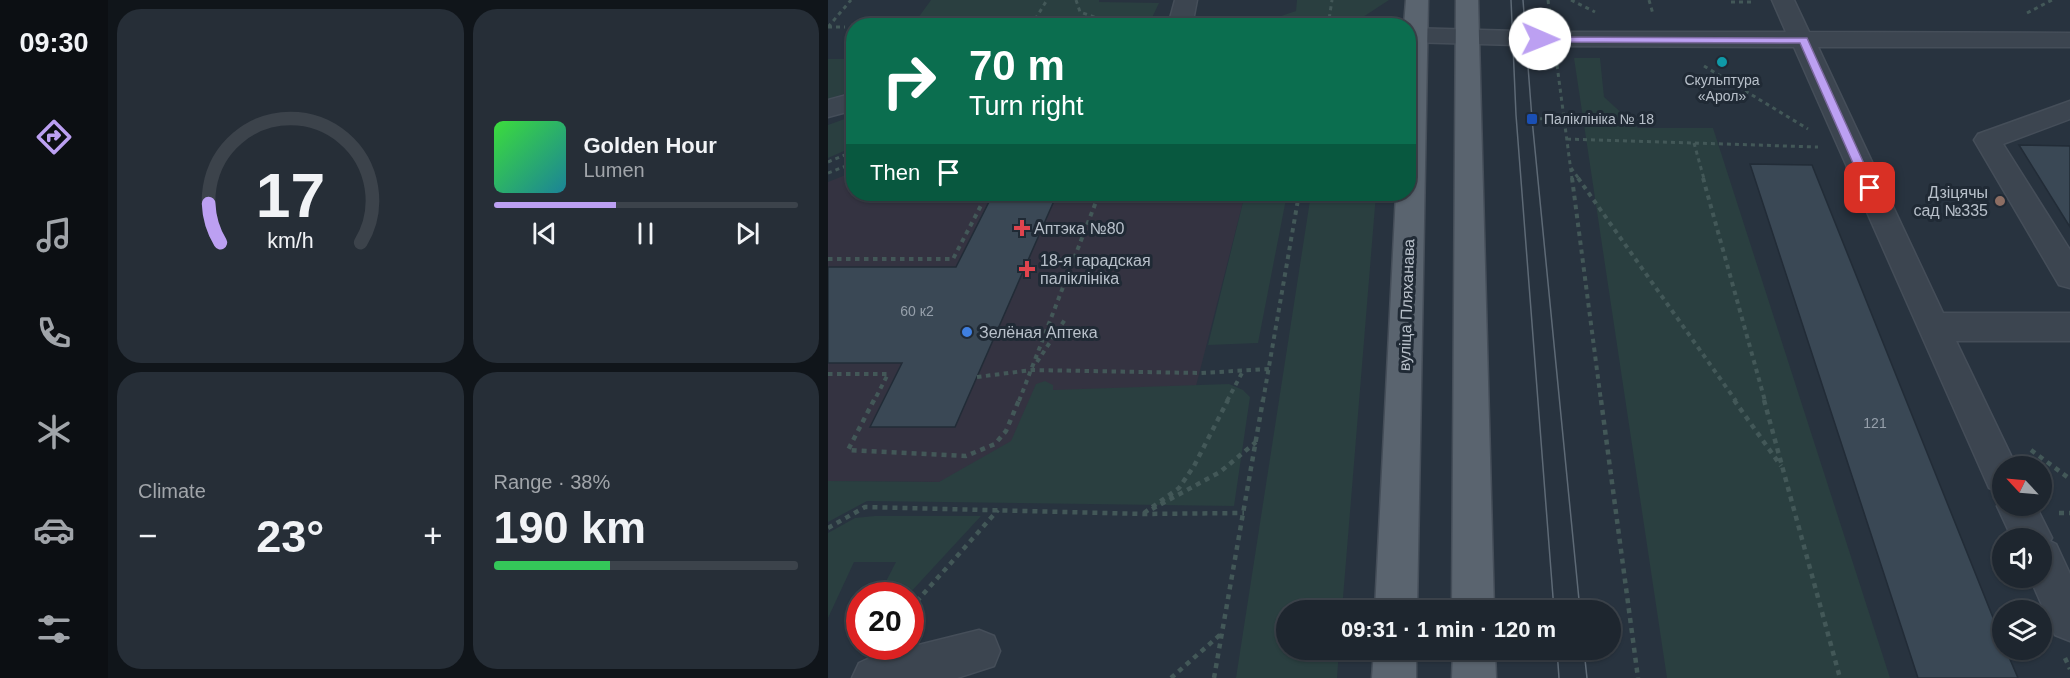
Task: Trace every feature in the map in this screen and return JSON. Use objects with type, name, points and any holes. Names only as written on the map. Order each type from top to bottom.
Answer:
[{"type":"main road","name":"вуліца Пляханава","points":[[1414,18],[1417,0]]},
{"type":"main road","points":[[1467,0],[1473,600]]},
{"type":"main road","name":"вуліца Пляханава","points":[[1396,600],[1407,201]]},
{"type":"main road","points":[[1394,678],[1395,660]]},
{"type":"main road","points":[[1474,660],[1474,678]]},
{"type":"lane","points":[[1182,18],[1186,0]]},
{"type":"lane","points":[[1783,0],[1803,40],[1844,148],[1933,327],[1993,456]]},
{"type":"lane","points":[[1416,35],[1554,39],[2070,40]]},
{"type":"lane","points":[[828,109],[846,104]]},
{"type":"lane","points":[[2070,110],[1987,140],[2070,276]]},
{"type":"lane","points":[[1933,327],[2070,327]]},
{"type":"lane","points":[[2054,569],[2070,620]]},
{"type":"lane","points":[[874,678],[980,651]]},
{"type":"path","points":[[828,27],[851,0]]},
{"type":"path","points":[[1036,18],[1047,0]]},
{"type":"path","points":[[1076,0],[1080,12],[1097,18]]},
{"type":"path","points":[[1329,18],[1332,0]]},
{"type":"path","points":[[828,27],[845,27]]},
{"type":"path","points":[[1557,63],[1637,671],[1640,678]]},
{"type":"path","points":[[1699,63],[1844,148]]},
{"type":"path","points":[[1532,119],[1564,118]]},
{"type":"path","points":[[1567,140],[1844,148]]},
{"type":"path","points":[[1694,143],[1840,678]]},
{"type":"path","points":[[828,162],[846,154]]},
{"type":"path","points":[[828,175],[846,166]]},
{"type":"path","points":[[1571,167],[1783,469]]},
{"type":"path","points":[[828,374],[888,374],[848,450],[966,456],[995,444],[1006,431],[1032,370],[1096,201]]},
{"type":"path","points":[[1214,678],[1298,201]]},
{"type":"path","points":[[828,259],[952,259],[982,203],[988,203]]},
{"type":"path","points":[[1032,370],[1066,318]]},
{"type":"path","points":[[977,377],[1032,370],[1200,373],[1270,369]]},
{"type":"path","points":[[1144,514],[1179,488],[1194,466],[1243,371]]},
{"type":"path","points":[[1144,514],[1203,486],[1245,453],[1257,440]]},
{"type":"path","points":[[2023,444],[2070,479]]},
{"type":"path","points":[[828,528],[865,507],[1144,514],[1244,513]]},
{"type":"path","points":[[924,593],[998,510]]},
{"type":"path","points":[[1171,678],[1221,633]]},
{"type":"shaded area","name":"18-я гарадская паліклініка","points":[[846,175],[846,201],[1243,201],[1196,386],[939,482],[828,481],[828,182]]},
{"type":"green space","points":[[931,0],[1099,0],[1099,2],[1159,3],[1152,18],[918,18]]},
{"type":"green space","points":[[1297,0],[1389,0],[1363,17],[1358,18],[1275,18],[1296,11]]},
{"type":"green space","points":[[1574,58],[1600,58],[1604,97],[1638,128],[1713,128],[1890,678],[1667,678]]},
{"type":"green space","points":[[828,59],[846,59],[846,93],[828,99]]},
{"type":"green space","points":[[846,119],[846,150],[828,158],[828,125]]},
{"type":"green space","points":[[1243,201],[1286,201],[1258,343],[1208,345]]},
{"type":"green space","points":[[1310,201],[1375,201],[1343,600],[1276,600],[1276,660],[1338,660],[1337,678],[1236,678]]},
{"type":"green space","points":[[1045,381],[1053,385],[1053,390],[1229,384],[1243,390],[1250,397],[1234,506],[867,501],[828,522],[828,481],[939,482],[1011,441],[1036,384]]},
{"type":"green space","points":[[981,516],[920,582],[886,582],[896,562],[854,562],[828,618],[828,533],[855,518]]},
{"type":"building","points":[[2019,145],[2070,146],[2070,227]]},
{"type":"building","points":[[1750,164],[1812,165],[1992,615],[1992,660],[2010,660],[2018,678],[1918,678]]},
{"type":"building","name":"18-я гарадская паліклініка","points":[[989,201],[1054,201],[955,427],[870,427],[902,363],[828,363],[828,267],[956,267]]},
{"type":"tram line","points":[[1511,0],[1516,115],[1553,600]]},
{"type":"tram line","points":[[1523,0],[1532,119],[1579,600]]},
{"type":"tram line","points":[[1558,660],[1559,678]]},
{"type":"tram line","points":[[1585,660],[1587,678]]},
{"type":"place","name":"Скульптура «Арол»","points":[[1722,62]]},
{"type":"place","name":"Паліклініка № 18","points":[[1532,119]]},
{"type":"place","name":"Дзіцячы сад №335","points":[[2000,201]]},
{"type":"place","name":"Аптэка №80","points":[[1022,228]]},
{"type":"place","name":"18-я гарадская паліклініка","points":[[1027,269]]},
{"type":"place","name":"Зелёная Аптека","points":[[967,332]]},
{"type":"route","points":[[1540,39],[1803,40],[1870,188]]}]
